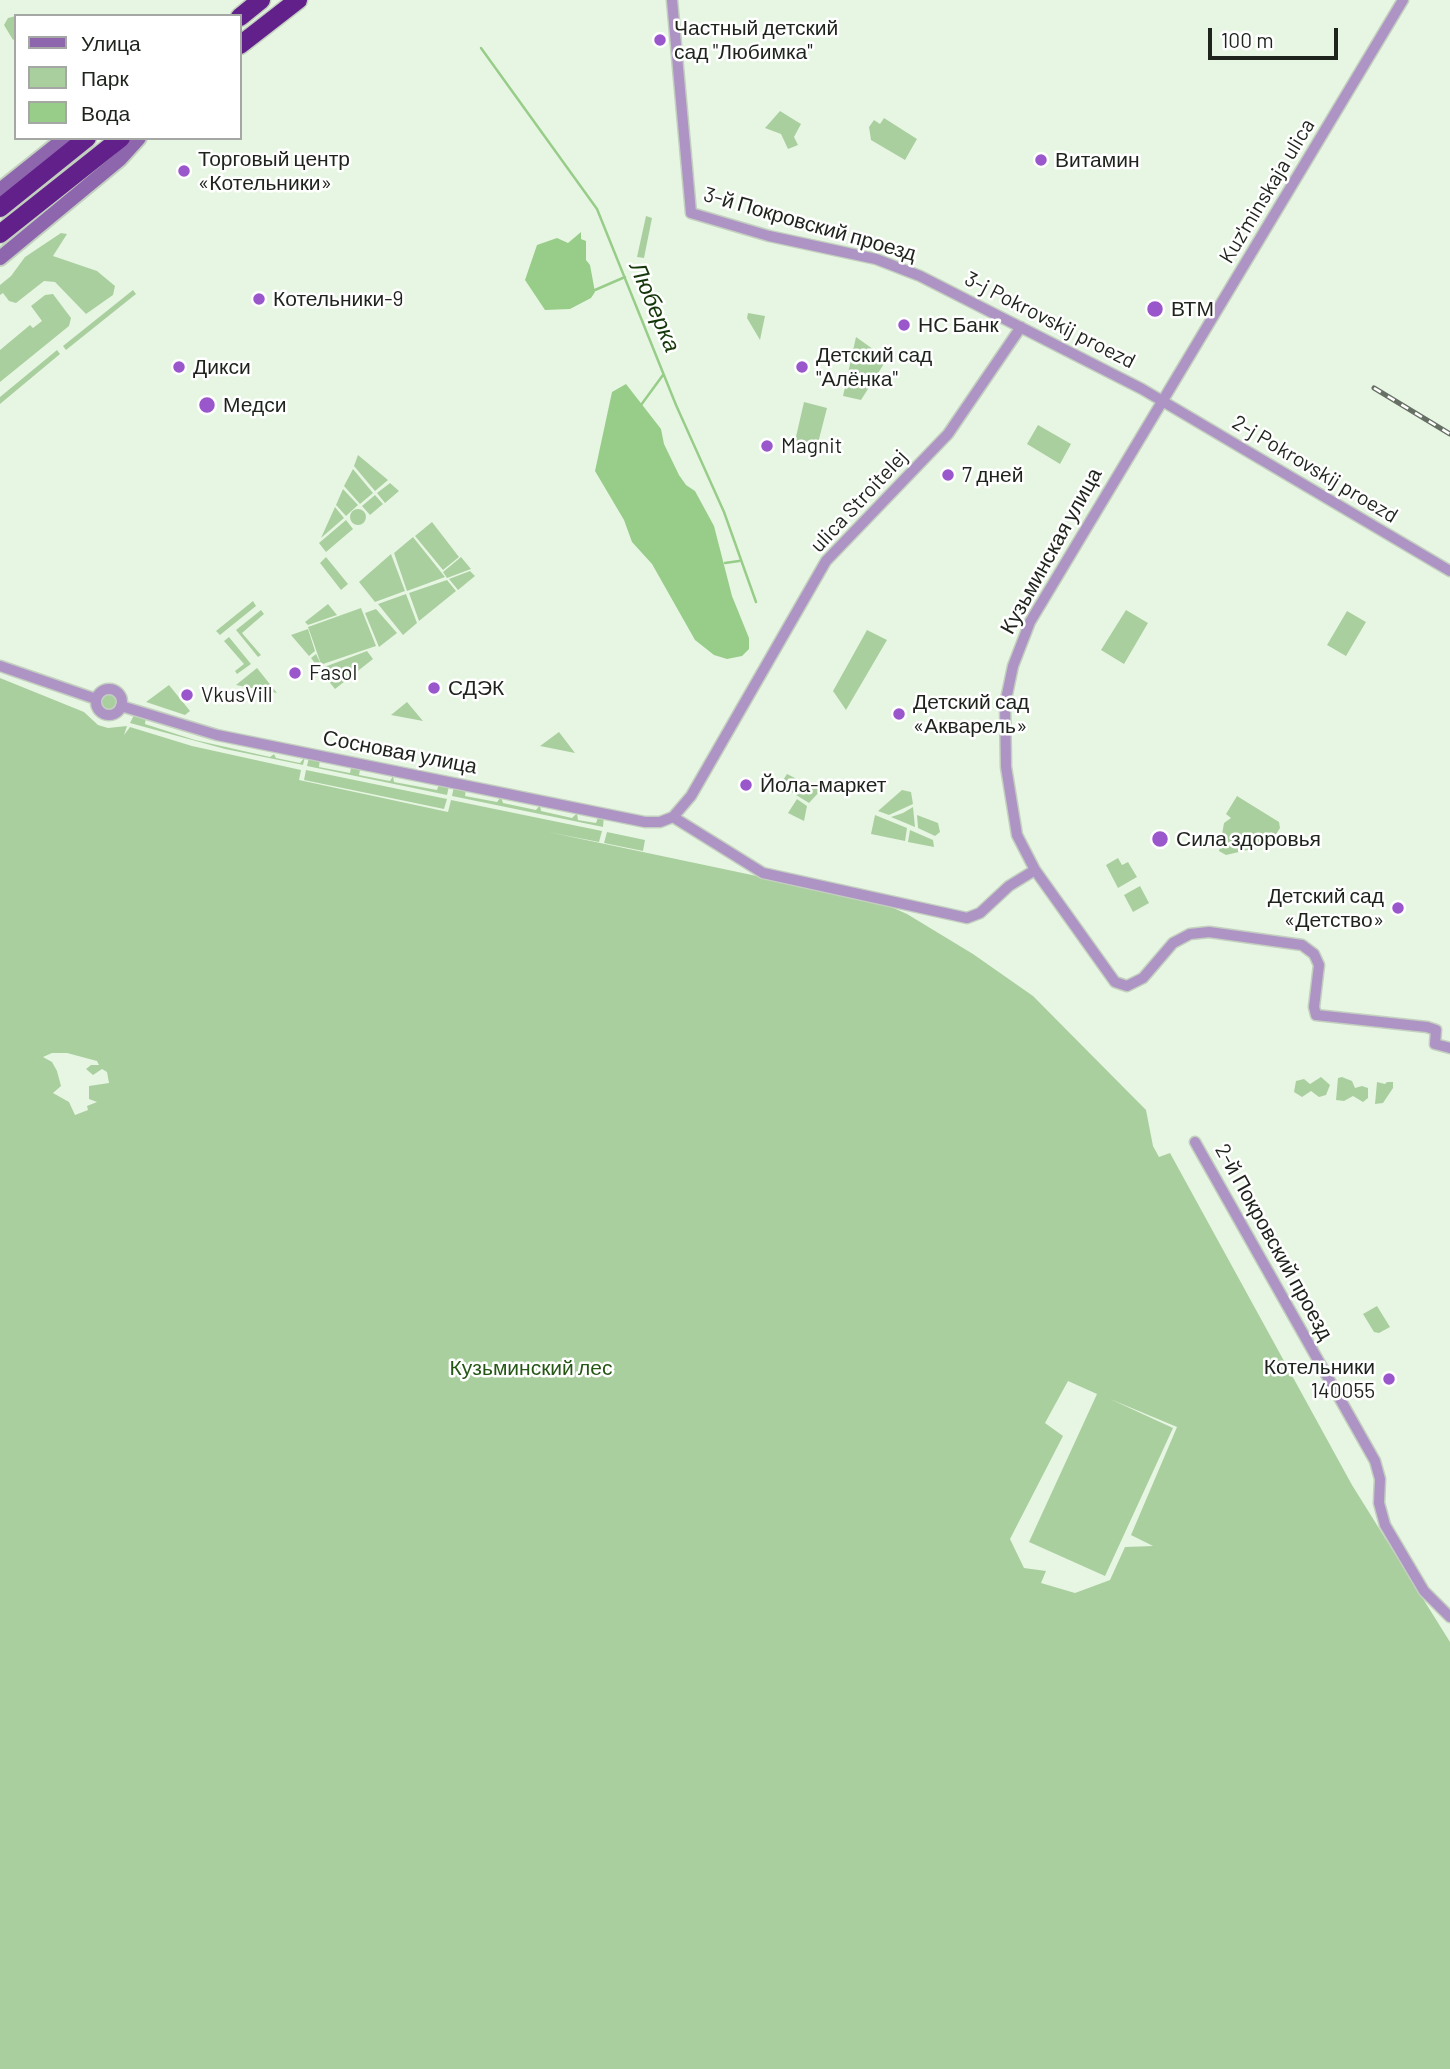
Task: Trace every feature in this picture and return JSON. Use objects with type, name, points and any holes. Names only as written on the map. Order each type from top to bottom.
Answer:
[{"type":"highway","points":[[242,15],[261,0]]},
{"type":"highway","points":[[242,43],[298,0]]},
{"type":"highway","points":[[0,208],[85,140]]},
{"type":"highway","points":[[0,234],[118,140]]},
{"type":"main road","points":[[0,190],[62,140]]},
{"type":"main road","points":[[0,258],[120,159],[137,140]]},
{"type":"street","name":"3-й Покровский проезд","points":[[672,0],[691,213],[769,236],[876,259],[920,276],[1021,327]]},
{"type":"street","name":"Kuz'minskaja ulica","points":[[1161,400],[1403,0]]},
{"type":"street","name":"3-j Pokrovskij proezd","points":[[1021,327],[1161,400]]},
{"type":"street","name":"ulica Stroitelej","points":[[673,817],[691,796],[825,561],[948,434],[1021,327]]},
{"type":"street","name":"2-j Pokrovskij proezd","points":[[1161,400],[1450,571]]},
{"type":"street","name":"Кузьминская улица","points":[[1161,400],[1030,622],[1013,666],[1005,704],[1009,793],[1017,835],[1035,870],[1115,982],[1127,986],[1143,978],[1173,943],[1190,933],[1209,932],[1302,945],[1314,954],[1319,965],[1314,1007],[1316,1015],[1427,1027],[1436,1030],[1435,1044],[1450,1048]]},
{"type":"street","name":"Сосновая улица","points":[[0,666],[96,699]]},
{"type":"street","name":"Сосновая улица","points":[[113,690],[121,697],[121,706],[115,714],[106,715],[97,709],[96,699],[101,691],[113,690]]},
{"type":"street","name":"Сосновая улица","points":[[121,706],[217,734],[645,822],[660,822],[673,817]]},
{"type":"street","points":[[673,817],[763,873],[967,918],[980,914],[1009,886],[1035,870]]},
{"type":"street","name":"2-й Покровский проезд","points":[[1195,1142],[1375,1461],[1380,1479],[1378,1503],[1385,1525],[1423,1591],[1450,1617]]},
{"type":"green space","points":[[14,16],[13,40],[4,25],[8,18]]},
{"type":"green space","points":[[780,111],[801,124],[794,137],[798,145],[788,149],[781,134],[765,128]]},
{"type":"green space","points":[[884,118],[917,139],[905,160],[871,140],[869,127],[874,120],[880,124]]},
{"type":"green space","points":[[646,216],[652,218],[644,258],[637,257]]},
{"type":"green space","points":[[61,233],[67,234],[53,256],[97,271],[115,286],[113,295],[86,314],[55,282],[44,281],[16,303],[9,301],[3,293],[0,295],[0,285],[11,276],[25,257]]},
{"type":"green space","points":[[133,290],[136,294],[66,350],[63,346]]},
{"type":"green space","points":[[53,294],[71,318],[69,326],[0,382],[0,350],[30,325],[33,328],[42,321],[31,306],[45,295]]},
{"type":"green space","points":[[748,313],[765,316],[760,340],[747,318]]},
{"type":"green space","points":[[856,337],[887,359],[861,400],[843,396]]},
{"type":"green space","points":[[57,350],[60,354],[0,404],[0,397]]},
{"type":"green space","points":[[804,402],[827,408],[817,447],[795,441]]},
{"type":"green space","points":[[1038,425],[1071,444],[1060,464],[1027,444]]},
{"type":"green space","points":[[358,455],[388,480],[375,491],[354,466]]},
{"type":"green space","points":[[353,469],[373,493],[360,504],[344,486]]},
{"type":"green space","points":[[390,483],[399,491],[385,503],[377,493]]},
{"type":"green space","points":[[343,489],[358,505],[346,516],[336,505]]},
{"type":"green space","points":[[375,495],[383,504],[370,515],[362,506]]},
{"type":"green space","points":[[335,507],[344,518],[321,538]]},
{"type":"green space","points":[[358,509],[364,511],[364,523],[358,525],[352,523],[350,517],[352,511]]},
{"type":"green space","points":[[346,520],[353,529],[326,552],[319,543]]},
{"type":"green space","points":[[432,522],[459,557],[443,570],[415,536]]},
{"type":"green space","points":[[413,537],[445,577],[407,591],[394,553]]},
{"type":"green space","points":[[391,554],[405,591],[375,602],[359,582]]},
{"type":"green space","points":[[326,557],[348,584],[341,590],[320,563]]},
{"type":"green space","points":[[461,557],[471,569],[447,578],[443,572]]},
{"type":"green space","points":[[470,571],[475,576],[458,590],[449,579]]},
{"type":"green space","points":[[447,580],[456,591],[419,621],[409,593]]},
{"type":"green space","points":[[406,594],[417,623],[403,635],[378,604]]},
{"type":"green space","points":[[253,601],[256,606],[220,635],[216,631]]},
{"type":"green space","points":[[328,604],[337,615],[308,625],[305,622]]},
{"type":"green space","points":[[361,608],[376,646],[317,666],[311,658],[316,654],[321,664],[308,627]]},
{"type":"green space","points":[[376,609],[397,633],[379,647],[365,613]]},
{"type":"green space","points":[[261,610],[264,614],[242,633],[261,655],[258,657],[236,630]]},
{"type":"green space","points":[[1126,610],[1148,623],[1124,664],[1101,650]]},
{"type":"green space","points":[[1347,611],[1366,622],[1346,656],[1327,645]]},
{"type":"green space","points":[[308,629],[315,651],[309,656],[291,635]]},
{"type":"green space","points":[[867,630],[887,640],[846,710],[833,691]]},
{"type":"green space","points":[[229,637],[251,664],[237,674],[235,671],[244,664],[224,641]]},
{"type":"green space","points":[[367,651],[373,659],[335,689],[319,669]]},
{"type":"green space","points":[[257,668],[277,693],[236,685]]},
{"type":"green space","name":"Кузьминский лес","points":[[0,678],[84,712],[98,725],[108,728],[127,726],[124,735],[130,727],[192,746],[301,770],[299,780],[448,812],[451,800],[602,831],[599,842],[548,832],[880,902],[907,914],[973,954],[1033,996],[1146,1110],[1153,1146],[1159,1157],[1170,1153],[1352,1485],[1450,1642],[1450,2069],[0,2069]],"holes":[[[52,1053],[67,1053],[97,1061],[99,1065],[91,1065],[86,1069],[93,1075],[102,1069],[107,1072],[109,1083],[89,1086],[89,1099],[97,1102],[87,1106],[88,1110],[75,1115],[69,1102],[53,1093],[61,1086],[57,1071],[52,1062],[43,1057]],[[1068,1381],[1097,1394],[1029,1542],[1105,1576],[1173,1428],[1110,1399],[1177,1427],[1131,1535],[1153,1546],[1125,1547],[1110,1580],[1075,1593],[1041,1583],[1046,1571],[1024,1568],[1010,1539],[1063,1436],[1045,1423]]]},
{"type":"green space","points":[[169,685],[190,711],[185,715],[146,702]]},
{"type":"green space","points":[[109,693],[115,696],[118,702],[115,708],[109,711],[103,708],[100,702],[103,696]]},
{"type":"green space","points":[[407,702],[423,721],[391,715]]},
{"type":"green space","points":[[135,713],[146,717],[145,724],[195,740],[270,757],[274,754],[276,758],[300,763],[305,757],[303,765],[225,749],[130,723]]},
{"type":"green space","points":[[559,732],[575,753],[540,746]]},
{"type":"green space","points":[[309,757],[320,759],[319,767],[350,773],[351,768],[360,770],[359,775],[390,781],[393,776],[394,782],[437,790],[439,784],[449,786],[447,795],[307,766]]},
{"type":"green space","points":[[306,770],[447,799],[444,809],[304,780]]},
{"type":"green space","points":[[787,774],[801,781],[793,793],[780,785]]},
{"type":"green space","points":[[805,783],[821,790],[809,803],[796,795]]},
{"type":"green space","points":[[454,786],[466,789],[465,796],[497,802],[501,797],[503,803],[536,810],[540,805],[541,811],[572,818],[577,813],[578,820],[596,823],[599,815],[604,816],[603,827],[452,796]]},
{"type":"green space","points":[[902,790],[911,792],[913,804],[889,815],[878,811]]},
{"type":"green space","points":[[1237,796],[1279,822],[1280,828],[1269,845],[1226,855],[1219,851],[1224,823],[1231,818],[1226,814]]},
{"type":"green space","points":[[797,799],[807,806],[804,821],[788,813]]},
{"type":"green space","points":[[913,807],[915,827],[891,817],[903,813]]},
{"type":"green space","points":[[875,815],[907,828],[905,841],[871,834]]},
{"type":"green space","points":[[917,815],[938,823],[940,832],[935,836],[918,828]]},
{"type":"green space","points":[[910,830],[933,840],[934,847],[908,842]]},
{"type":"green space","points":[[607,832],[645,840],[643,851],[604,843]]},
{"type":"green space","points":[[1118,858],[1122,865],[1128,862],[1137,877],[1118,888],[1106,865]]},
{"type":"green space","points":[[1140,886],[1149,903],[1133,912],[1124,895]]},
{"type":"green space","points":[[1321,1077],[1330,1085],[1326,1095],[1319,1097],[1311,1091],[1302,1097],[1294,1092],[1296,1081],[1304,1079],[1310,1084]]},
{"type":"green space","points":[[1338,1078],[1352,1081],[1355,1088],[1368,1088],[1368,1098],[1363,1102],[1353,1096],[1344,1101],[1336,1100]]},
{"type":"green space","points":[[1377,1082],[1393,1082],[1393,1088],[1383,1103],[1375,1104]]},
{"type":"green space","points":[[1377,1306],[1390,1327],[1379,1333],[1374,1332],[1363,1314]]},
{"type":"water","points":[[581,232],[581,239],[586,241],[586,260],[590,265],[595,292],[591,298],[570,309],[545,310],[525,280],[537,245],[557,238],[568,243]]},
{"type":"water","points":[[626,384],[661,429],[664,444],[679,475],[686,485],[695,491],[714,526],[732,596],[749,638],[749,649],[742,656],[727,659],[714,655],[695,640],[652,564],[632,542],[624,520],[595,471],[612,392]]},
{"type":"waterway","name":"Люберка","points":[[481,48],[597,209],[676,405],[724,512],[756,602]]},
{"type":"waterway","points":[[595,290],[625,277]]},
{"type":"waterway","points":[[641,405],[663,375]]},
{"type":"waterway","points":[[725,563],[739,561]]},
{"type":"railway","points":[[1374,388],[1450,434]]},
{"type":"place","name":"Частный детский сад \"Любимка\"","points":[[660,40]]},
{"type":"place","name":"Витамин","points":[[1041,160]]},
{"type":"place","name":"Торговый центр «Котельники»","points":[[184,171]]},
{"type":"place","name":"Котельники-9","points":[[259,299]]},
{"type":"place","name":"ВТМ","points":[[1155,309]]},
{"type":"place","name":"НС Банк","points":[[904,325]]},
{"type":"place","name":"Дикси","points":[[179,367]]},
{"type":"place","name":"Детский сад \"Алёнка\"","points":[[802,367]]},
{"type":"place","name":"Медси","points":[[207,405]]},
{"type":"place","name":"Magnit","points":[[767,446]]},
{"type":"place","name":"7 дней","points":[[948,475]]},
{"type":"place","name":"Fasol","points":[[295,673]]},
{"type":"place","name":"СДЭК","points":[[434,688]]},
{"type":"place","name":"VkusVill","points":[[187,695]]},
{"type":"place","name":"Детский сад «Акварель»","points":[[899,714]]},
{"type":"place","name":"Йола-маркет","points":[[746,785]]},
{"type":"place","name":"Сила здоровья","points":[[1160,839]]},
{"type":"place","name":"Детский сад «Детство»","points":[[1398,908]]},
{"type":"place","name":"Котельники 140055","points":[[1389,1379]]}]
